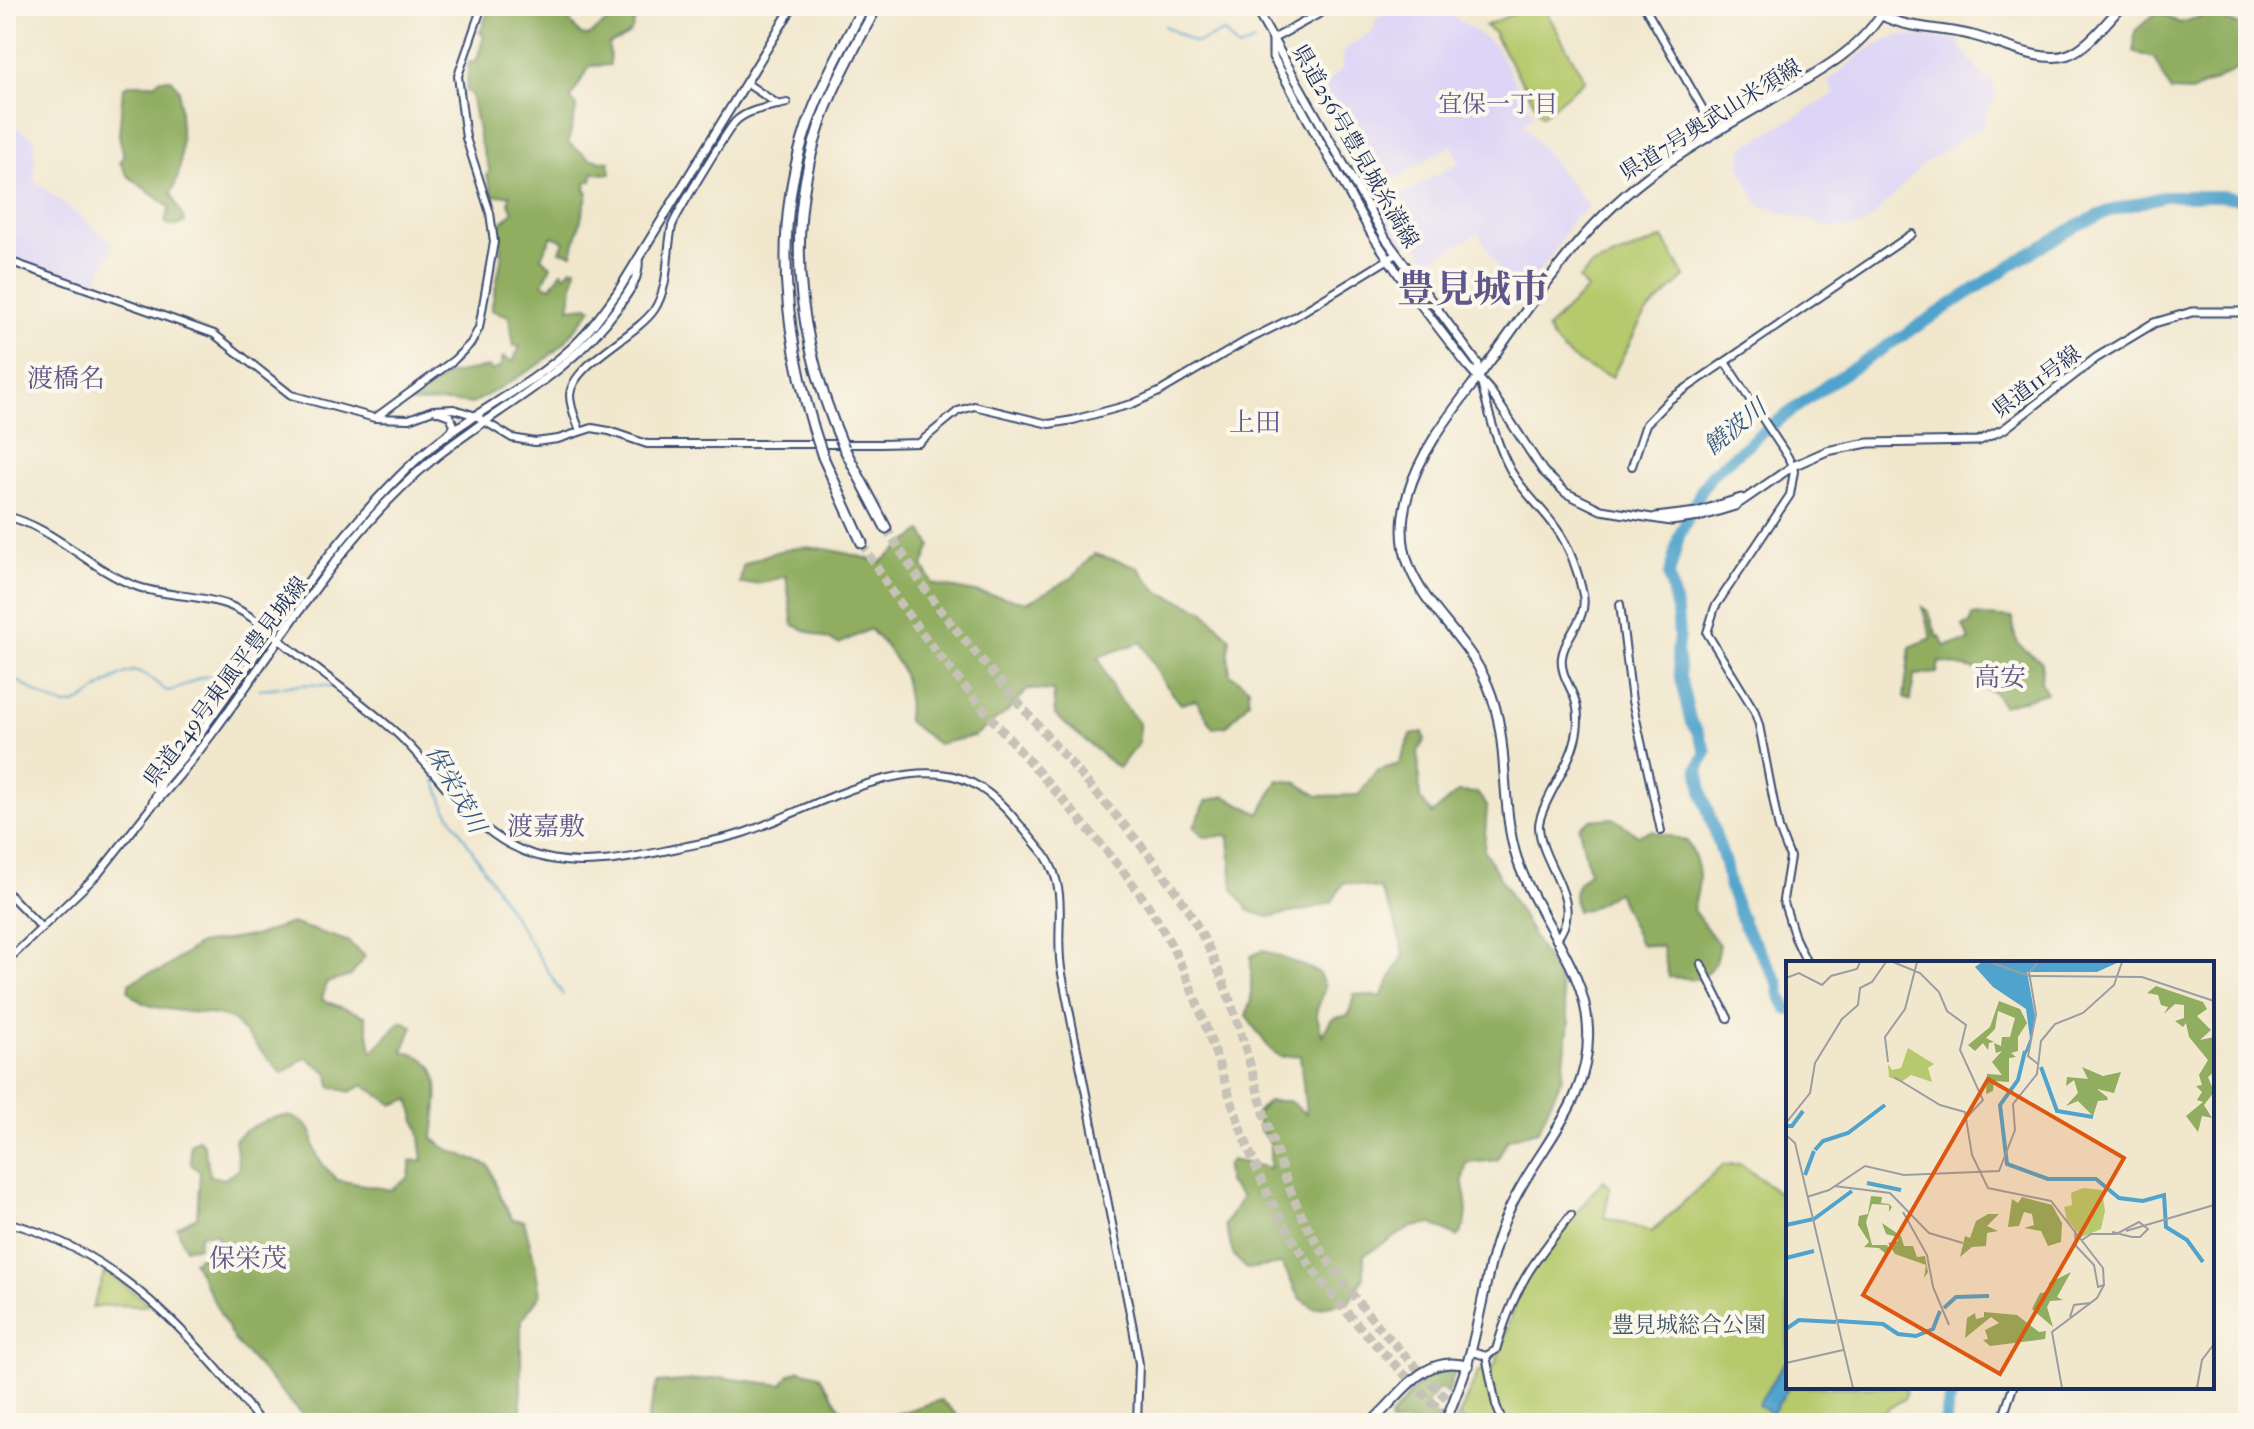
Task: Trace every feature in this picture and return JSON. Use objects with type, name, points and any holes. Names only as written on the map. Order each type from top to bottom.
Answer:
[{"type":"highway","points":[[862,543],[823,457],[806,403],[792,335],[786,268],[788,216],[795,167],[808,122],[864,6]]},
{"type":"highway","points":[[877,6],[826,109],[807,170],[799,223],[798,266],[806,333],[823,394],[844,448],[886,528]]},
{"type":"main road","name":"県道249号東風平豊見城線","points":[[151,807],[163,780],[330,553],[371,505],[417,459],[451,432],[541,373],[567,352],[604,311],[793,6]]},
{"type":"main road","name":"県道256号豊見城糸満線","points":[[1254,6],[1397,254],[1478,364],[1479,376]]},
{"type":"main road","name":"県道7号奥武山米須線","points":[[1445,1423],[1468,1366],[1491,1262],[1509,1209],[1572,1105],[1585,1071],[1588,1047],[1586,1009],[1577,981],[1532,898],[1514,847],[1506,805],[1500,730],[1488,687],[1477,665],[1418,586],[1409,565],[1404,540],[1405,506],[1418,470],[1440,430],[1593,223],[1657,170],[1840,58],[1870,31],[1886,6]]},
{"type":"main road","points":[[1881,15],[1905,25],[1969,34],[2042,56],[2058,56],[2076,49],[2122,6]]},
{"type":"main road","name":"県道256号豊見城糸満線","points":[[1273,39],[1275,60],[1388,260],[1467,365],[1479,376]]},
{"type":"main road","name":"県道249号東風平豊見城線","points":[[151,807],[188,766],[335,564],[380,508],[432,460],[563,368],[596,335],[639,275],[638,259]]},
{"type":"main road","name":"県道11号線","points":[[1479,376],[1537,464],[1566,493],[1601,510],[1646,519],[1672,518],[1728,506],[1814,455],[1858,444],[1957,443],[1983,439],[2004,429],[2088,364],[2154,323],[2192,312],[2248,312]]},
{"type":"main road","points":[[1370,1423],[1423,1370],[1445,1363],[1468,1366]]},
{"type":"street","points":[[375,418],[454,360],[471,343],[479,328],[494,242],[490,213],[466,138],[458,76],[482,6]]},
{"type":"street","points":[[1273,39],[1333,6]]},
{"type":"street","points":[[1644,6],[1716,132]]},
{"type":"street","points":[[580,431],[570,399],[574,381],[593,362],[639,327],[656,308],[664,286],[673,222],[736,121],[756,111],[783,104],[746,83]]},
{"type":"street","points":[[1632,466],[1641,434],[1653,415],[1669,400],[1912,234]]},
{"type":"street","points":[[6,260],[214,334],[291,395],[375,418],[409,419],[433,410],[454,409],[476,416],[505,435],[525,441],[558,439],[592,428],[647,444],[903,444],[919,443],[958,411],[974,406],[1049,424],[1117,410],[1159,392],[1235,347],[1294,317],[1397,254]]},
{"type":"street","points":[[1725,362],[1779,441],[1793,466],[1794,480],[1790,495],[1715,607],[1707,633],[1754,710],[1759,725],[1779,829],[1790,857],[1783,900],[1806,961]]},
{"type":"street","points":[[1479,376],[1510,469],[1562,536],[1583,596],[1581,618],[1565,647],[1562,661],[1577,708],[1578,727],[1568,764],[1539,823],[1540,836],[1566,905],[1566,922],[1556,940]]},
{"type":"street","points":[[433,410],[450,416],[454,425],[451,432]]},
{"type":"street","points":[[1493,422],[1498,412],[1507,417]]},
{"type":"street","points":[[6,516],[35,527],[133,586],[227,605],[246,614],[394,731],[465,811],[487,830],[514,847],[542,858],[590,863],[718,840],[750,831],[839,794],[907,774],[927,772],[957,777],[972,783],[1002,806],[1045,855],[1060,887],[1061,972],[1133,1328],[1139,1364],[1137,1423]]},
{"type":"street","points":[[1620,604],[1630,688],[1661,831]]},
{"type":"street","points":[[6,962],[99,873],[151,807]]},
{"type":"street","points":[[6,891],[42,928]]},
{"type":"street","points":[[1701,964],[1728,1018]]},
{"type":"street","points":[[1472,1352],[1486,1356],[1496,1350],[1518,1286],[1571,1215]]},
{"type":"street","points":[[6,1222],[63,1242],[132,1285],[167,1316],[261,1423]]},
{"type":"street","points":[[1486,1356],[1503,1423]]},
{"type":"street","points":[[2001,1423],[2012,1389]]},
{"type":"shaded area","points":[[1399,6],[1439,6],[1495,45],[1534,115],[1523,124],[1589,207],[1572,220],[1518,303],[1478,233],[1428,262],[1416,242],[1403,245],[1380,208],[1459,162],[1451,145],[1371,194],[1321,89],[1342,69],[1346,49],[1373,30],[1377,18]]},
{"type":"shaded area","points":[[1898,35],[1960,40],[1959,45],[1984,78],[1992,80],[1997,96],[1989,107],[1983,125],[1922,165],[1873,218],[1859,227],[1832,228],[1758,205],[1739,165],[1744,147],[1834,94],[1828,81],[1867,50]]},
{"type":"shaded area","points":[[6,122],[35,138],[34,180],[111,241],[112,250],[92,290],[6,255]]},
{"type":"green space","points":[[490,6],[558,6],[581,35],[588,36],[619,13],[621,6],[635,6],[631,31],[609,44],[610,65],[590,66],[570,99],[577,105],[568,143],[591,159],[609,162],[611,174],[593,173],[592,181],[587,181],[585,191],[588,192],[572,254],[560,251],[564,241],[552,236],[541,257],[551,266],[543,284],[551,287],[562,271],[565,275],[571,268],[576,268],[569,308],[592,308],[564,343],[540,364],[472,404],[409,403],[447,375],[488,367],[492,371],[501,366],[503,357],[513,362],[520,346],[514,346],[509,316],[491,310],[502,256],[499,225],[513,212],[510,195],[493,196],[471,94],[466,91],[469,62],[476,62],[484,36],[480,33]]},
{"type":"green space","points":[[1531,6],[1543,6],[1585,80],[1542,116],[1496,34],[1485,26]]},
{"type":"green space","points":[[2157,12],[2180,23],[2206,15],[2246,27],[2248,24],[2248,64],[2191,92],[2171,91],[2154,58],[2134,52],[2135,31]]},
{"type":"green space","points":[[160,79],[171,79],[179,89],[181,156],[171,193],[185,222],[176,226],[166,224],[170,208],[127,175],[120,162],[124,157],[119,135],[123,88],[131,84],[155,84]]},
{"type":"green space","points":[[1663,238],[1685,277],[1644,315],[1612,377],[1592,370],[1566,354],[1547,329],[1587,289],[1579,279],[1591,266]]},
{"type":"green space","points":[[922,531],[931,545],[923,566],[933,584],[1028,602],[1073,577],[1094,554],[1136,566],[1159,592],[1203,610],[1230,638],[1230,674],[1249,688],[1249,701],[1227,726],[1213,728],[1196,700],[1181,704],[1162,680],[1141,642],[1098,657],[1115,694],[1139,723],[1139,743],[1118,768],[1055,715],[1053,691],[1028,689],[1007,712],[974,736],[938,744],[907,721],[907,692],[901,670],[870,629],[839,644],[793,625],[786,576],[762,583],[740,584],[743,565],[763,556],[797,548],[812,548],[881,562]]},
{"type":"green space","points":[[1922,607],[1929,612],[1937,637],[1940,636],[1944,646],[1970,641],[1963,626],[1971,623],[1972,615],[2013,618],[2017,642],[2042,662],[2041,683],[2047,693],[2003,706],[1994,692],[1984,688],[1986,677],[1979,675],[1979,670],[1939,662],[1937,673],[1914,675],[1911,701],[1904,698],[1910,647],[1932,638]]},
{"type":"green space","points":[[1423,732],[1425,740],[1418,751],[1420,798],[1432,814],[1458,792],[1477,793],[1487,806],[1484,850],[1559,981],[1569,1023],[1562,1077],[1538,1131],[1508,1139],[1497,1160],[1467,1163],[1463,1181],[1466,1219],[1457,1237],[1433,1224],[1412,1227],[1364,1255],[1364,1277],[1349,1302],[1314,1308],[1300,1298],[1282,1264],[1247,1269],[1234,1256],[1225,1225],[1242,1197],[1228,1183],[1226,1167],[1231,1160],[1270,1168],[1270,1142],[1260,1130],[1256,1114],[1268,1101],[1289,1101],[1306,1114],[1300,1055],[1280,1057],[1270,1049],[1246,1016],[1251,1000],[1251,956],[1263,950],[1318,972],[1325,987],[1316,1013],[1322,1035],[1332,1019],[1349,1015],[1354,994],[1381,997],[1404,954],[1394,919],[1380,889],[1344,882],[1332,902],[1307,910],[1268,917],[1249,911],[1233,889],[1229,836],[1204,837],[1194,827],[1206,801],[1225,796],[1260,814],[1278,780],[1296,782],[1318,796],[1358,795],[1376,771],[1399,764],[1411,735]]},
{"type":"green space","points":[[1613,818],[1638,835],[1652,831],[1687,841],[1699,875],[1693,910],[1719,945],[1715,964],[1700,979],[1669,977],[1662,947],[1640,944],[1617,892],[1587,910],[1577,911],[1575,889],[1589,872],[1579,827],[1590,820]]},
{"type":"green space","points":[[291,923],[347,941],[365,956],[351,976],[326,983],[322,1000],[365,1016],[372,1052],[401,1021],[413,1026],[403,1052],[418,1056],[428,1063],[434,1073],[437,1097],[433,1138],[445,1148],[489,1166],[512,1219],[524,1221],[540,1295],[521,1321],[521,1423],[310,1423],[234,1340],[193,1261],[216,1248],[216,1234],[200,1234],[198,1247],[185,1248],[177,1227],[197,1217],[200,1172],[191,1164],[190,1144],[199,1139],[204,1146],[210,1176],[224,1179],[239,1169],[235,1138],[272,1118],[293,1117],[302,1122],[310,1130],[319,1158],[337,1180],[391,1190],[409,1177],[411,1161],[423,1160],[419,1130],[409,1099],[393,1105],[364,1085],[350,1092],[331,1087],[328,1073],[306,1057],[282,1074],[234,1021],[147,1005],[128,989],[130,982],[161,971],[199,944],[259,935]]},
{"type":"green space","name":"豊見城総合公園","points":[[1741,1164],[1786,1198],[1786,1389],[1906,1389],[1905,1398],[1866,1423],[1456,1423],[1478,1372],[1495,1365],[1520,1288],[1545,1251],[1603,1180],[1610,1188],[1604,1217],[1652,1232],[1723,1165]]},
{"type":"green space","points":[[105,1271],[148,1303],[149,1306],[92,1308]]},
{"type":"green space","points":[[800,1370],[819,1375],[850,1423],[647,1423],[657,1383],[724,1378],[782,1385],[789,1375]]},
{"type":"green space","points":[[1439,1371],[1453,1371],[1454,1375],[1447,1394],[1439,1388],[1426,1405],[1437,1417],[1434,1423],[1390,1423],[1391,1416],[1423,1380]]},
{"type":"green space","points":[[941,1400],[965,1423],[890,1423],[890,1416]]},
{"type":"water","points":[[1784,1363],[1788,1389],[1772,1414],[1758,1405]]},
{"type":"waterway","points":[[1164,26],[1196,43],[1224,32],[1238,49],[1254,42]]},
{"type":"waterway","name":"饒波川","points":[[1786,1006],[1778,982],[1744,925],[1730,888],[1698,769],[1706,752],[1691,723],[1680,677],[1677,612],[1669,575],[1679,536],[1701,491],[1712,474],[1827,385],[2078,225],[2109,211],[2165,196],[2222,196],[2248,200]]},
{"type":"waterway","name":"保栄茂川","points":[[6,672],[47,699],[70,705],[122,675],[135,671],[167,691],[208,676],[227,678]]},
{"type":"waterway","name":"保栄茂川","points":[[259,689],[320,685],[340,690]]},
{"type":"waterway","name":"保栄茂川","points":[[397,730],[421,754]]},
{"type":"waterway","name":"保栄茂川","points":[[435,780],[445,807],[563,995]]},
{"type":"waterway","name":"饒波川","points":[[1945,1423],[1949,1402],[1956,1389]]},
{"type":"tunnel","points":[[886,528],[952,625],[1133,836],[1177,893],[1216,964],[1284,1174],[1318,1245],[1364,1309],[1471,1423]]},
{"type":"tunnel","points":[[862,543],[906,612],[931,644],[1147,904],[1184,971],[1250,1152],[1282,1222],[1324,1285],[1348,1314],[1453,1423]]},
{"type":"district","name":"宜保一丁目","points":[[1498,104]]},
{"type":"district","name":"豊見城市","points":[[1473,289]]},
{"type":"district","name":"渡橋名","points":[[66,378]]},
{"type":"district","name":"上田","points":[[1255,422]]},
{"type":"district","name":"高安","points":[[2000,677]]},
{"type":"district","name":"渡嘉敷","points":[[546,826]]},
{"type":"district","name":"保栄茂","points":[[248,1258]]}]
